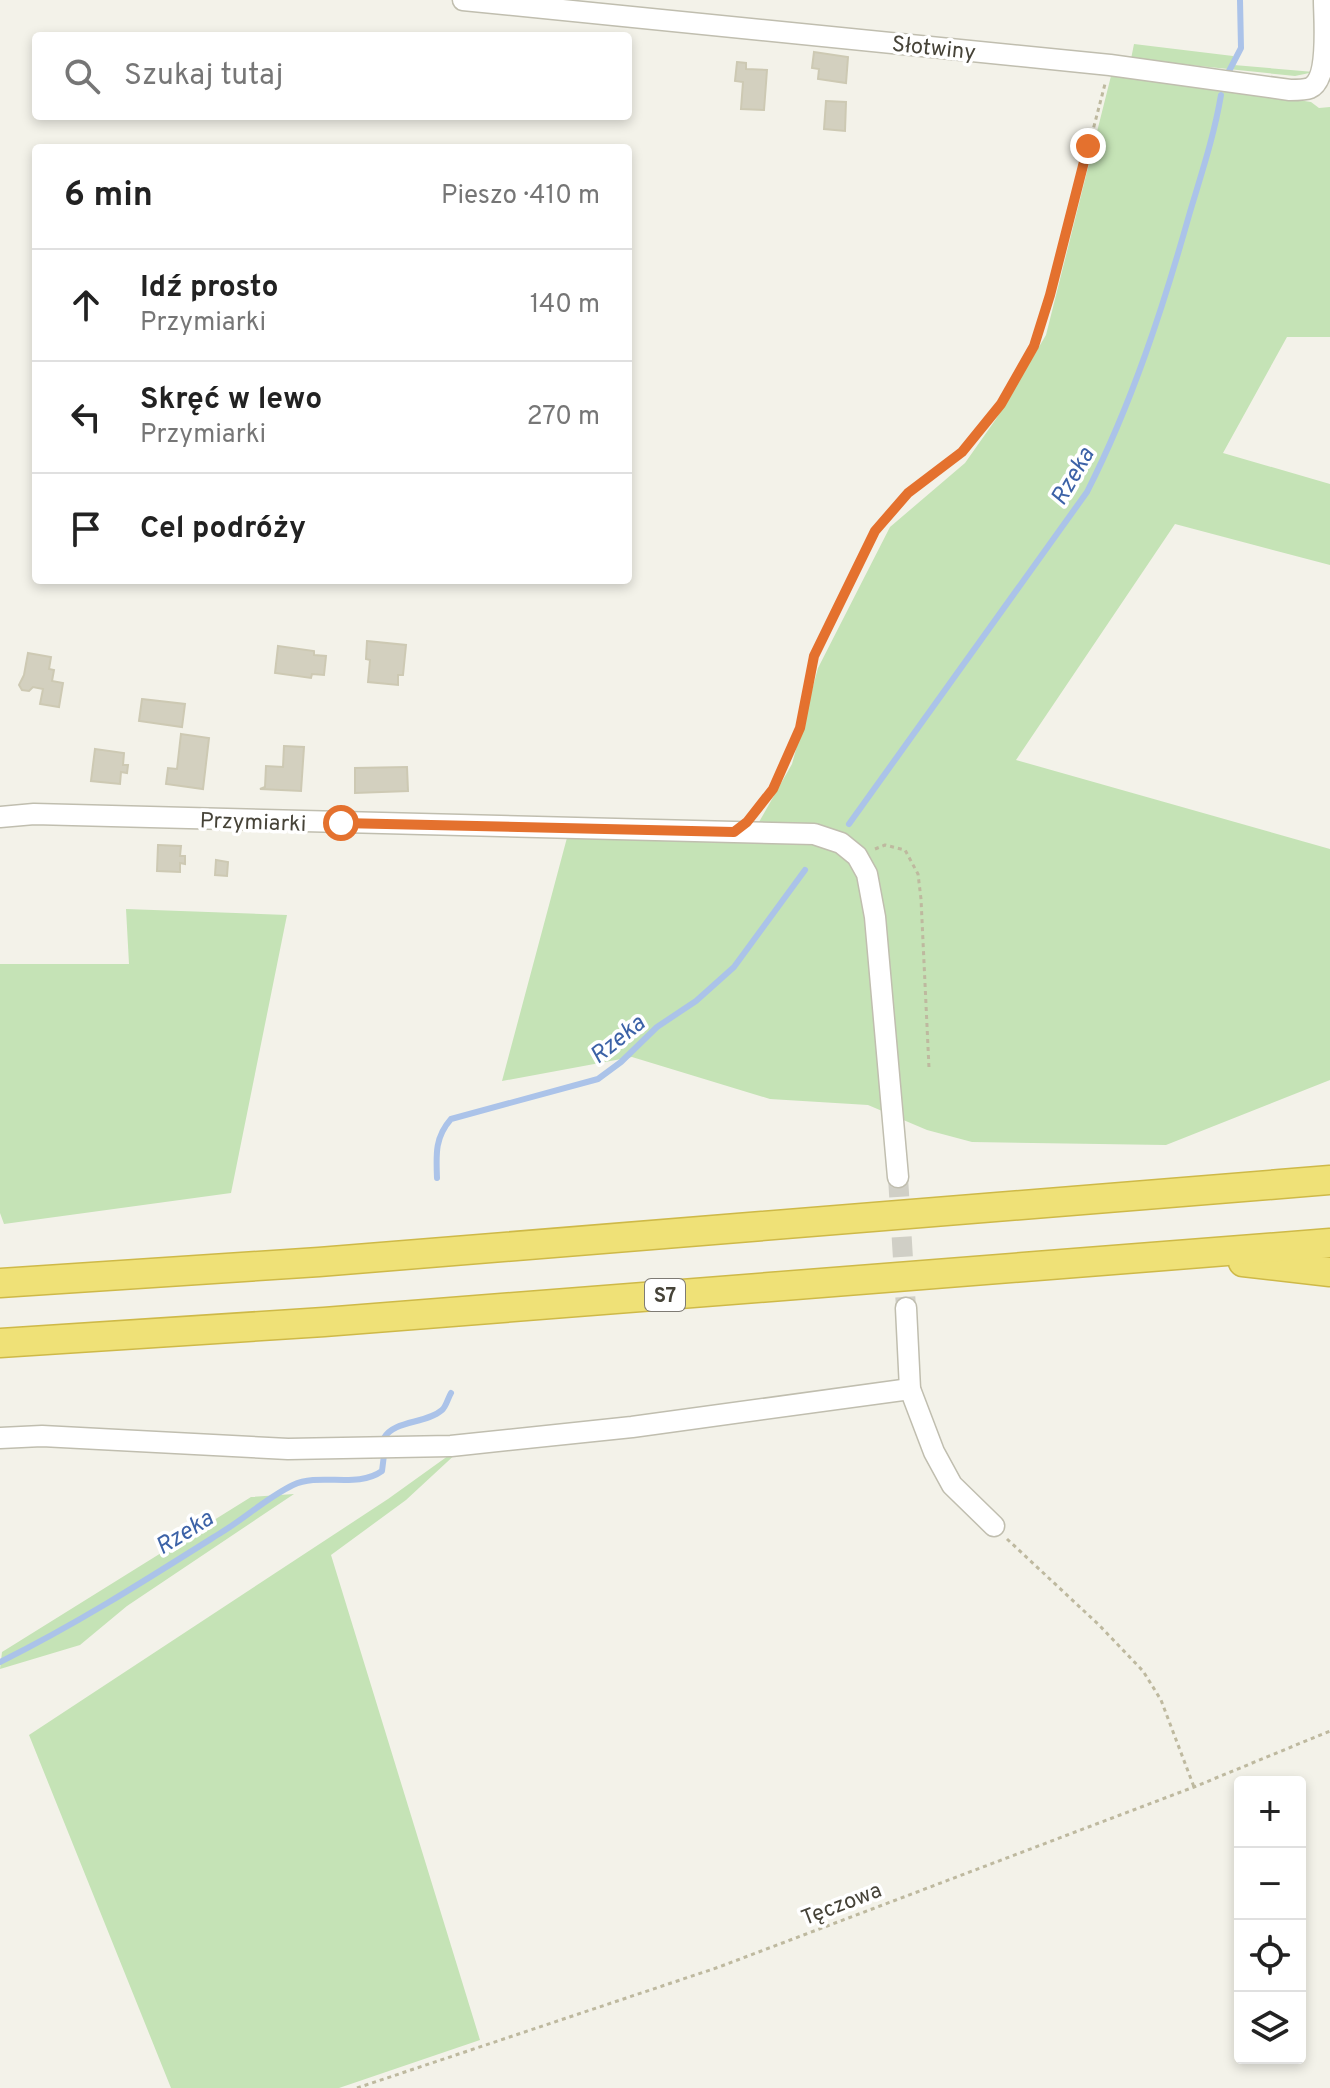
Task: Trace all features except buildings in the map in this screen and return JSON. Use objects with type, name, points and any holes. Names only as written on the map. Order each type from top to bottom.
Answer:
[{"type":"highway","points":[[1245,1187],[1330,1169]]},
{"type":"highway","points":[[0,1283],[335,1261],[1330,1180]]},
{"type":"highway","name":"S7","points":[[0,1343],[324,1322],[1330,1243]]},
{"type":"highway","points":[[1183,1254],[1330,1272]]},
{"type":"street","name":"Słotwiny","points":[[463,0],[1110,65],[1290,90],[1310,89],[1319,81],[1324,69],[1324,0]]},
{"type":"street","name":"Przymiarki","points":[[0,817],[34,814],[814,834],[841,843],[857,856]]},
{"type":"street","points":[[857,856],[867,874],[875,917],[898,1177]]},
{"type":"street","points":[[906,1308],[910,1389],[934,1452],[952,1485],[994,1526]]},
{"type":"street","points":[[0,1438],[42,1436],[288,1449],[451,1446],[618,1429],[910,1389]]},
{"type":"path","points":[[734,832],[747,822],[773,789],[800,728],[814,656],[875,531],[908,493],[962,452],[1001,404],[1034,346],[1110,65]]},
{"type":"path","points":[[857,856],[885,845],[905,850],[918,874],[929,1068]]},
{"type":"path","points":[[994,1526],[1143,1671],[1161,1700],[1194,1787]]},
{"type":"path","name":"Tęczowa","points":[[357,2088],[719,1967],[1194,1787],[1330,1731]]},
{"type":"green space","points":[[1134,44],[1233,56],[1234,65],[1314,72],[1295,76],[1131,59]]},
{"type":"green space","points":[[1112,72],[1311,102],[1319,108],[1330,107],[1330,337],[1287,337],[1223,453],[1330,484],[1330,565],[1175,524],[1016,760],[1330,849],[1330,1080],[1166,1145],[972,1142],[927,1130],[868,1105],[770,1099],[632,1057],[502,1081],[568,834],[740,838],[759,822],[792,764],[818,668],[890,527],[965,463],[996,419],[1046,335]]},
{"type":"green space","points":[[126,909],[287,915],[231,1193],[4,1224],[0,1213],[0,964],[129,964]]},
{"type":"green space","points":[[473,1438],[406,1500],[331,1555],[480,2040],[339,2088],[171,2088],[29,1735],[388,1499]]},
{"type":"green space","points":[[294,1494],[127,1606],[80,1645],[0,1669],[2,1652],[251,1497]]},
{"type":"waterway","name":"Rzeka","points":[[1228,73],[1241,48],[1240,0]]},
{"type":"waterway","name":"Rzeka","points":[[849,824],[1087,492],[1132,390],[1157,319],[1207,154],[1221,95]]},
{"type":"waterway","name":"Rzeka","points":[[437,1178],[439,1139],[451,1119],[598,1079],[621,1062],[657,1027],[696,1001],[734,967],[805,870]]},
{"type":"waterway","name":"Rzeka","points":[[384,1438],[395,1428],[428,1418],[443,1409],[451,1393]]},
{"type":"waterway","name":"Rzeka","points":[[0,1662],[112,1600],[293,1485],[304,1481],[372,1476],[382,1471],[384,1455]]},
{"type":"tunnel","points":[[898,1177],[906,1308]]},
{"type":"route","points":[[341,823],[734,832],[747,822],[773,789],[800,728],[814,656],[875,531],[908,493],[962,452],[1001,404],[1034,346],[1088,146]]}]
